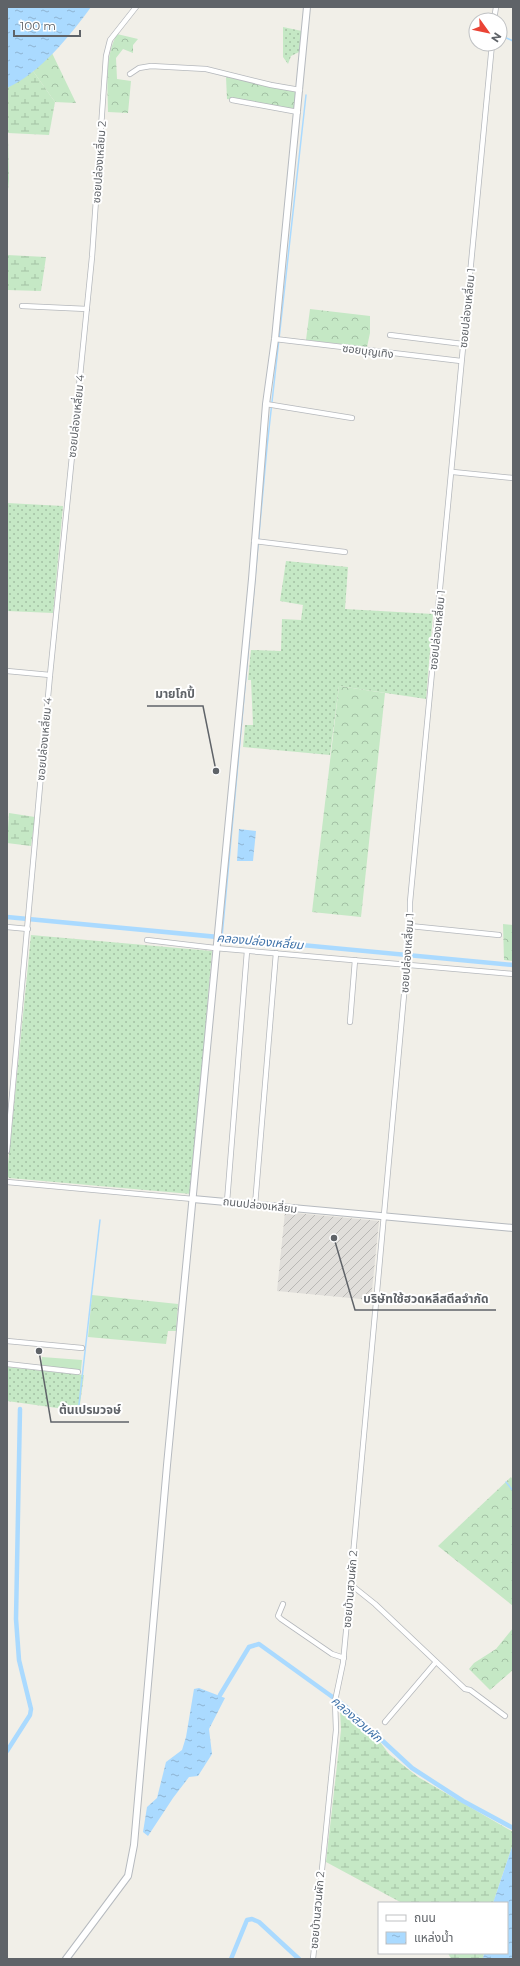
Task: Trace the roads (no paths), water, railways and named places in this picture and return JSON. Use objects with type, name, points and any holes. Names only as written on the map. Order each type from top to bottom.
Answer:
[{"type":"street","name":"ซอยปล่องเหลี่ยม 2","points":[[85,327],[92,257],[107,51],[110,40],[136,7]]},
{"type":"street","points":[[66,1959],[124,1882],[131,1869],[134,1846],[216,940],[257,542],[266,404],[275,339],[307,7]]},
{"type":"street","name":"ซอยปล่องเหลี่ยม 1","points":[[383,1217],[408,959],[410,902],[491,52]]},
{"type":"street","points":[[130,74],[139,68],[151,66],[206,69],[300,90]]},
{"type":"street","points":[[232,100],[298,112]]},
{"type":"street","points":[[22,306],[86,308]]},
{"type":"street","name":"ซอยปล่องเหลี่ยม 4","points":[[7,1151],[50,675],[85,327]]},
{"type":"street","points":[[390,335],[463,344]]},
{"type":"street","name":"ซอยบุญเทิง","points":[[275,339],[461,361]]},
{"type":"street","points":[[266,404],[352,418]]},
{"type":"street","points":[[452,472],[513,478]]},
{"type":"street","points":[[257,542],[345,552]]},
{"type":"street","points":[[7,671],[50,675]]},
{"type":"street","points":[[410,926],[499,935]]},
{"type":"street","points":[[7,927],[28,929]]},
{"type":"street","points":[[147,940],[247,951],[513,974]]},
{"type":"street","points":[[227,1202],[247,951]]},
{"type":"street","points":[[255,1205],[276,953]]},
{"type":"street","points":[[350,1022],[355,960]]},
{"type":"street","name":"ถนนปล่องเหลี่ยม","points":[[7,1182],[513,1228]]},
{"type":"street","name":"ซอยบ้านสวนผัก 2","points":[[313,1959],[336,1730],[336,1699],[344,1658],[383,1217]]},
{"type":"street","points":[[7,1341],[82,1348]]},
{"type":"street","points":[[7,1364],[78,1372]]},
{"type":"street","points":[[350,1584],[375,1604],[466,1690],[470,1690],[505,1716]]},
{"type":"street","points":[[283,1604],[278,1613],[278,1616],[281,1619],[332,1654],[344,1658]]},
{"type":"street","points":[[385,1722],[436,1662]]},
{"type":"water","points":[[7,7],[91,7],[54,53],[31,73],[7,88]]},
{"type":"water","points":[[239,829],[256,831],[253,861],[237,861]]},
{"type":"water","points":[[199,1688],[225,1698],[209,1729],[212,1754],[198,1776],[189,1777],[148,1836],[143,1832],[147,1807],[157,1798],[166,1762],[182,1750],[186,1737],[194,1689]]},
{"type":"water","points":[[513,1844],[513,1959],[483,1959],[484,1954],[508,1954],[508,1902],[493,1902]]},
{"type":"waterway","points":[[508,39],[513,41]]},
{"type":"waterway","points":[[222,937],[267,447],[306,95]]},
{"type":"waterway","name":"คลองปล่องเหลี่ยม","points":[[7,917],[513,965]]},
{"type":"waterway","points":[[78,1413],[100,1220]]},
{"type":"waterway","points":[[7,1751],[30,1715],[31,1709],[19,1660],[16,1619],[20,1409]]},
{"type":"waterway","points":[[506,1482],[513,1491]]},
{"type":"waterway","name":"คลองสวนผัก","points":[[220,1695],[249,1647],[259,1644],[345,1706],[412,1768],[463,1801],[513,1828]]},
{"type":"waterway","name":"คลองสวนผัก","points":[[231,1959],[247,1920],[252,1919],[259,1922],[299,1959]]},
{"type":"place","name":"มายโกปี้","points":[[216,771]]},
{"type":"place","name":"บริษัทใช้ฮวดหลีสตีลจำกัด","points":[[334,1238]]},
{"type":"place","name":"ต้นเปรมวจษ์","points":[[39,1351]]}]
